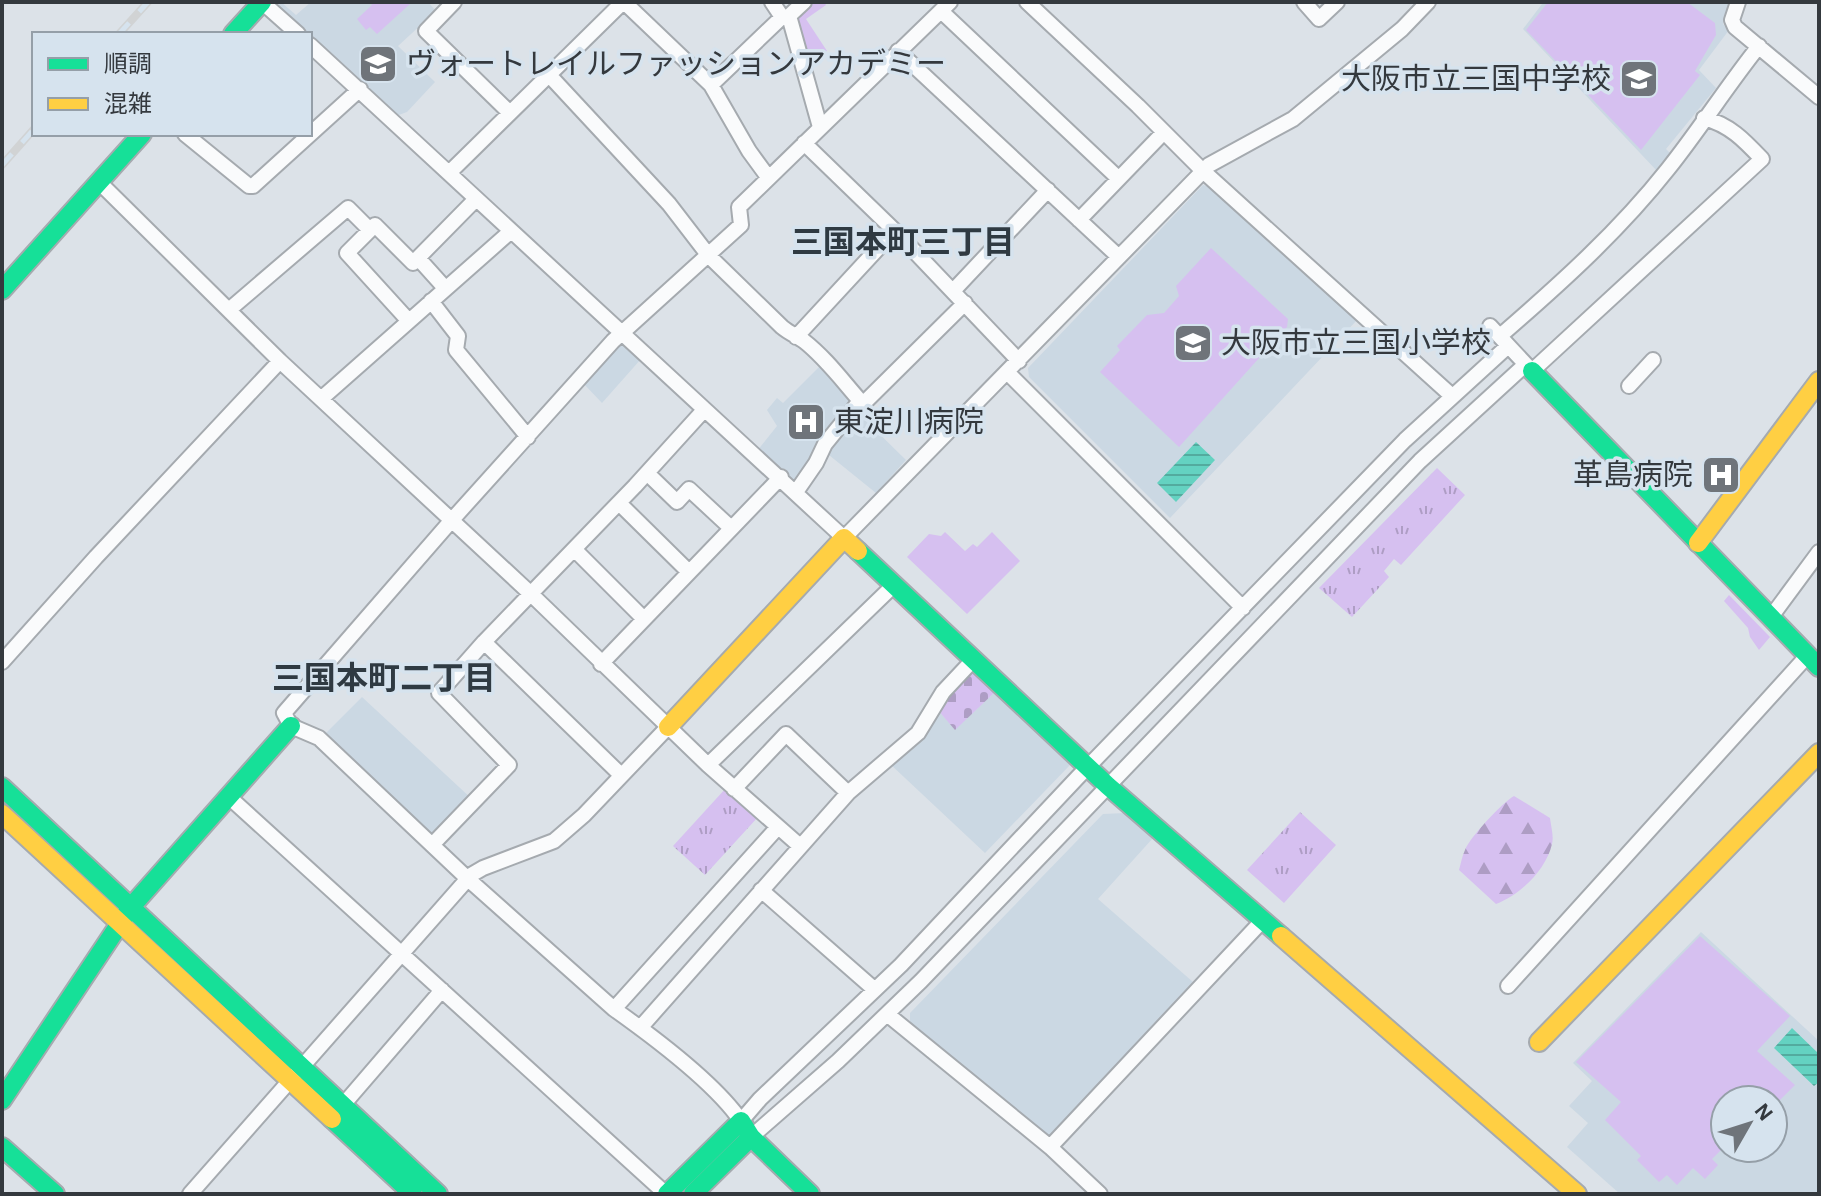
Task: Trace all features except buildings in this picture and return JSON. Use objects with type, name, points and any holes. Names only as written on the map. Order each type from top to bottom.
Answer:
[{"type":"street","points":[[235,32],[262,2],[296,32]]},
{"type":"street","points":[[449,173],[623,2],[711,85],[749,151],[768,177]]},
{"type":"street","points":[[772,2],[792,10]]},
{"type":"street","points":[[1027,2],[1203,171],[1451,397],[1467,417]]},
{"type":"street","points":[[1304,2],[1319,19],[1337,2]]},
{"type":"street","points":[[190,1194],[468,879],[483,868],[554,841],[584,815],[931,447],[1209,165],[1293,119],[1402,29],[1428,2]]},
{"type":"street","points":[[1738,2],[1732,20],[1735,27],[1819,97]]},
{"type":"street","points":[[443,6],[426,31],[509,112]]},
{"type":"street","points":[[810,1194],[751,1137],[729,1104],[614,1009],[468,879],[319,738],[291,726],[284,713],[613,341],[741,225],[739,207],[946,6],[1118,178]]},
{"type":"street","points":[[711,85],[792,10]]},
{"type":"street","points":[[792,10],[820,127]]},
{"type":"street","points":[[229,797],[666,1194],[760,1099],[901,965],[1089,767],[1451,397],[1500,336],[1562,282],[1622,223],[1669,168],[1759,46]]},
{"type":"street","points":[[312,47],[704,410],[781,477],[1108,786],[1577,1194]]},
{"type":"street","points":[[898,51],[1119,257]]},
{"type":"street","points":[[550,76],[669,204],[709,256],[782,327],[829,364],[863,404],[965,303]]},
{"type":"street","points":[[312,133],[360,89]]},
{"type":"street","points":[[693,1194],[887,1014],[1378,505],[1467,417],[1529,368],[1762,159],[1736,132],[1722,123],[1704,118]]},
{"type":"street","points":[[1079,220],[1164,132]]},
{"type":"street","points":[[2,290],[140,136]]},
{"type":"street","points":[[187,136],[249,186],[253,186],[308,136]]},
{"type":"street","points":[[804,143],[1019,361]]},
{"type":"street","points":[[100,183],[280,361],[531,594],[708,765],[800,846]]},
{"type":"street","points":[[953,291],[1048,190]]},
{"type":"street","points":[[408,320],[347,253],[375,225],[413,263],[476,199]]},
{"type":"street","points":[[230,309],[348,208],[370,230]]},
{"type":"street","points":[[796,337],[894,231]]},
{"type":"street","points":[[322,398],[510,232]]},
{"type":"street","points":[[418,258],[445,288]]},
{"type":"street","points":[[431,301],[458,336],[456,350],[528,437]]},
{"type":"street","points":[[1500,336],[1813,661],[1508,986]]},
{"type":"street","points":[[1629,386],[1653,360]]},
{"type":"street","points":[[2,662],[280,361]]},
{"type":"street","points":[[1007,372],[1259,628]]},
{"type":"street","points":[[1698,543],[1818,385]]},
{"type":"street","points":[[796,492],[829,438],[860,401]]},
{"type":"street","points":[[432,845],[509,765],[439,693],[704,410]]},
{"type":"street","points":[[647,473],[677,502],[689,489],[731,528]]},
{"type":"street","points":[[601,664],[781,477]]},
{"type":"street","points":[[1360,488],[1370,489],[1377,495],[1378,505]]},
{"type":"street","points":[[619,503],[689,572]]},
{"type":"street","points":[[574,549],[644,619]]},
{"type":"street","points":[[1771,617],[1819,552]]},
{"type":"street","points":[[708,765],[894,585]]},
{"type":"street","points":[[484,642],[621,775]]},
{"type":"street","points":[[640,1028],[848,793],[918,733],[943,692],[974,659]]},
{"type":"street","points":[[2,1100],[131,907],[291,726]]},
{"type":"street","points":[[734,789],[786,734],[848,793]]},
{"type":"street","points":[[1539,1042],[1819,753]]},
{"type":"street","points":[[2,787],[438,1194]]},
{"type":"street","points":[[2,814],[413,1194]]},
{"type":"street","points":[[614,1009],[778,827]]},
{"type":"street","points":[[761,890],[874,989]]},
{"type":"street","points":[[1050,1147],[1263,920]]},
{"type":"street","points":[[343,1105],[442,990]]},
{"type":"street","points":[[887,1014],[1050,1147],[1100,1194]]},
{"type":"street","points":[[2,1147],[55,1194]]},
{"type":"shaded area","name":"ヴォートレイルファッションアカデミー","points":[[281,2],[296,15],[311,2],[428,2],[436,11],[398,46],[435,82],[407,112],[396,116],[312,38],[312,32],[305,32],[277,6]]},
{"type":"shaded area","name":"大阪市立三国中学校","points":[[1540,2],[1731,2],[1723,24],[1729,30],[1699,70],[1716,88],[1666,149],[1671,154],[1657,171],[1523,29],[1542,4]]},
{"type":"shaded area","name":"大阪市立三国小学校","points":[[1203,185],[1209,187],[1358,319],[1170,518],[1029,377],[1028,368]]},
{"type":"shaded area","points":[[623,343],[641,359],[602,403],[583,383],[616,344]]},
{"type":"shaded area","name":"東淀川病院","points":[[822,364],[850,395],[851,407],[799,487],[757,451],[777,426],[767,410],[777,398],[783,403]]},
{"type":"shaded area","name":"東淀川病院","points":[[855,410],[906,460],[876,493],[824,451]]},
{"type":"shaded area","points":[[1196,442],[1215,460],[1176,502],[1157,483]]},
{"type":"shaded area","points":[[994,693],[1070,765],[985,853],[889,763],[938,710],[955,729]]},
{"type":"shaded area","points":[[362,697],[473,800],[435,839],[326,733]]},
{"type":"shaded area","points":[[1125,813],[1153,838],[1098,899],[1193,982],[1056,1135],[1048,1136],[910,1023],[910,1013],[1103,814]]},
{"type":"shaded area","points":[[1701,932],[1819,1041],[1819,1194],[1620,1194],[1567,1147],[1588,1123],[1569,1106],[1592,1081],[1573,1063]]},
{"type":"shaded area","points":[[1792,1028],[1819,1054],[1819,1082],[1814,1086],[1774,1048]]},
{"type":"green space","points":[[370,2],[410,4],[377,34],[370,27],[366,30],[357,19],[372,5]]},
{"type":"green space","points":[[812,2],[824,2],[826,5],[806,19],[827,51],[807,63],[796,19]]},
{"type":"green space","name":"大阪市立三国中学校","points":[[1548,2],[1687,2],[1715,23],[1716,35],[1695,71],[1700,75],[1641,150],[1526,30]]},
{"type":"green space","points":[[1211,248],[1288,319],[1287,327],[1179,447],[1100,372],[1120,350],[1117,346],[1147,315],[1164,313],[1179,296],[1176,286]]},
{"type":"green space","points":[[1437,468],[1465,495],[1401,565],[1394,559],[1384,571],[1389,577],[1352,617],[1319,588]]},
{"type":"green space","points":[[945,532],[965,551],[973,544],[977,547],[992,532],[1020,561],[967,614],[907,557],[929,534],[941,536]]},
{"type":"green space","points":[[1729,595],[1770,637],[1759,650],[1748,628],[1724,601]]},
{"type":"green space","points":[[969,669],[994,693],[955,730],[937,709]]},
{"type":"green space","points":[[726,788],[758,817],[705,875],[673,846]]},
{"type":"green space","points":[[1514,796],[1550,818],[1553,841],[1544,863],[1531,880],[1496,904],[1459,870],[1464,852],[1473,837]]},
{"type":"green space","points":[[1300,812],[1336,845],[1284,903],[1247,870]]},
{"type":"green space","points":[[1700,936],[1790,1016],[1757,1051],[1795,1085],[1789,1091],[1789,1084],[1709,1084],[1709,1164],[1718,1165],[1705,1179],[1693,1168],[1677,1185],[1667,1175],[1659,1182],[1637,1160],[1641,1156],[1605,1120],[1621,1102],[1576,1062]]},
{"type":"railway","points":[[121,32],[148,2]]},
{"type":"railway","points":[[2,165],[32,131]]},
{"type":"traffic: fast","points":[[235,32],[262,2]]},
{"type":"traffic: fast","points":[[2,290],[140,136]]},
{"type":"traffic: fast","points":[[1532,371],[1819,667]]},
{"type":"traffic: fast","points":[[858,551],[1108,786],[1281,936]]},
{"type":"traffic: fast","points":[[2,1100],[131,907],[291,726]]},
{"type":"traffic: fast","points":[[2,787],[438,1194]]},
{"type":"traffic: fast","points":[[332,1119],[413,1194]]},
{"type":"traffic: fast","points":[[667,1194],[741,1121],[751,1137],[810,1194]]},
{"type":"traffic: fast","points":[[693,1194],[751,1137]]},
{"type":"traffic: fast","points":[[2,1147],[55,1194]]},
{"type":"traffic: slow","points":[[1698,543],[1819,381]]},
{"type":"traffic: slow","points":[[668,727],[844,538],[858,551]]},
{"type":"traffic: slow","points":[[1539,1042],[1819,753]]},
{"type":"traffic: slow","points":[[2,814],[332,1119]]},
{"type":"traffic: slow","points":[[1281,936],[1577,1194]]},
{"type":"place","name":"ヴォートレイルファッションアカデミー","points":[[378,64]]},
{"type":"place","name":"大阪市立三国中学校","points":[[1639,79]]},
{"type":"place","name":"大阪市立三国小学校","points":[[1193,343]]},
{"type":"place","name":"東淀川病院","points":[[806,422]]},
{"type":"place","name":"革島病院","points":[[1721,475]]},
{"type":"district","name":"三国本町三丁目","points":[[903,242]]},
{"type":"district","name":"三国本町二丁目","points":[[384,678]]}]
